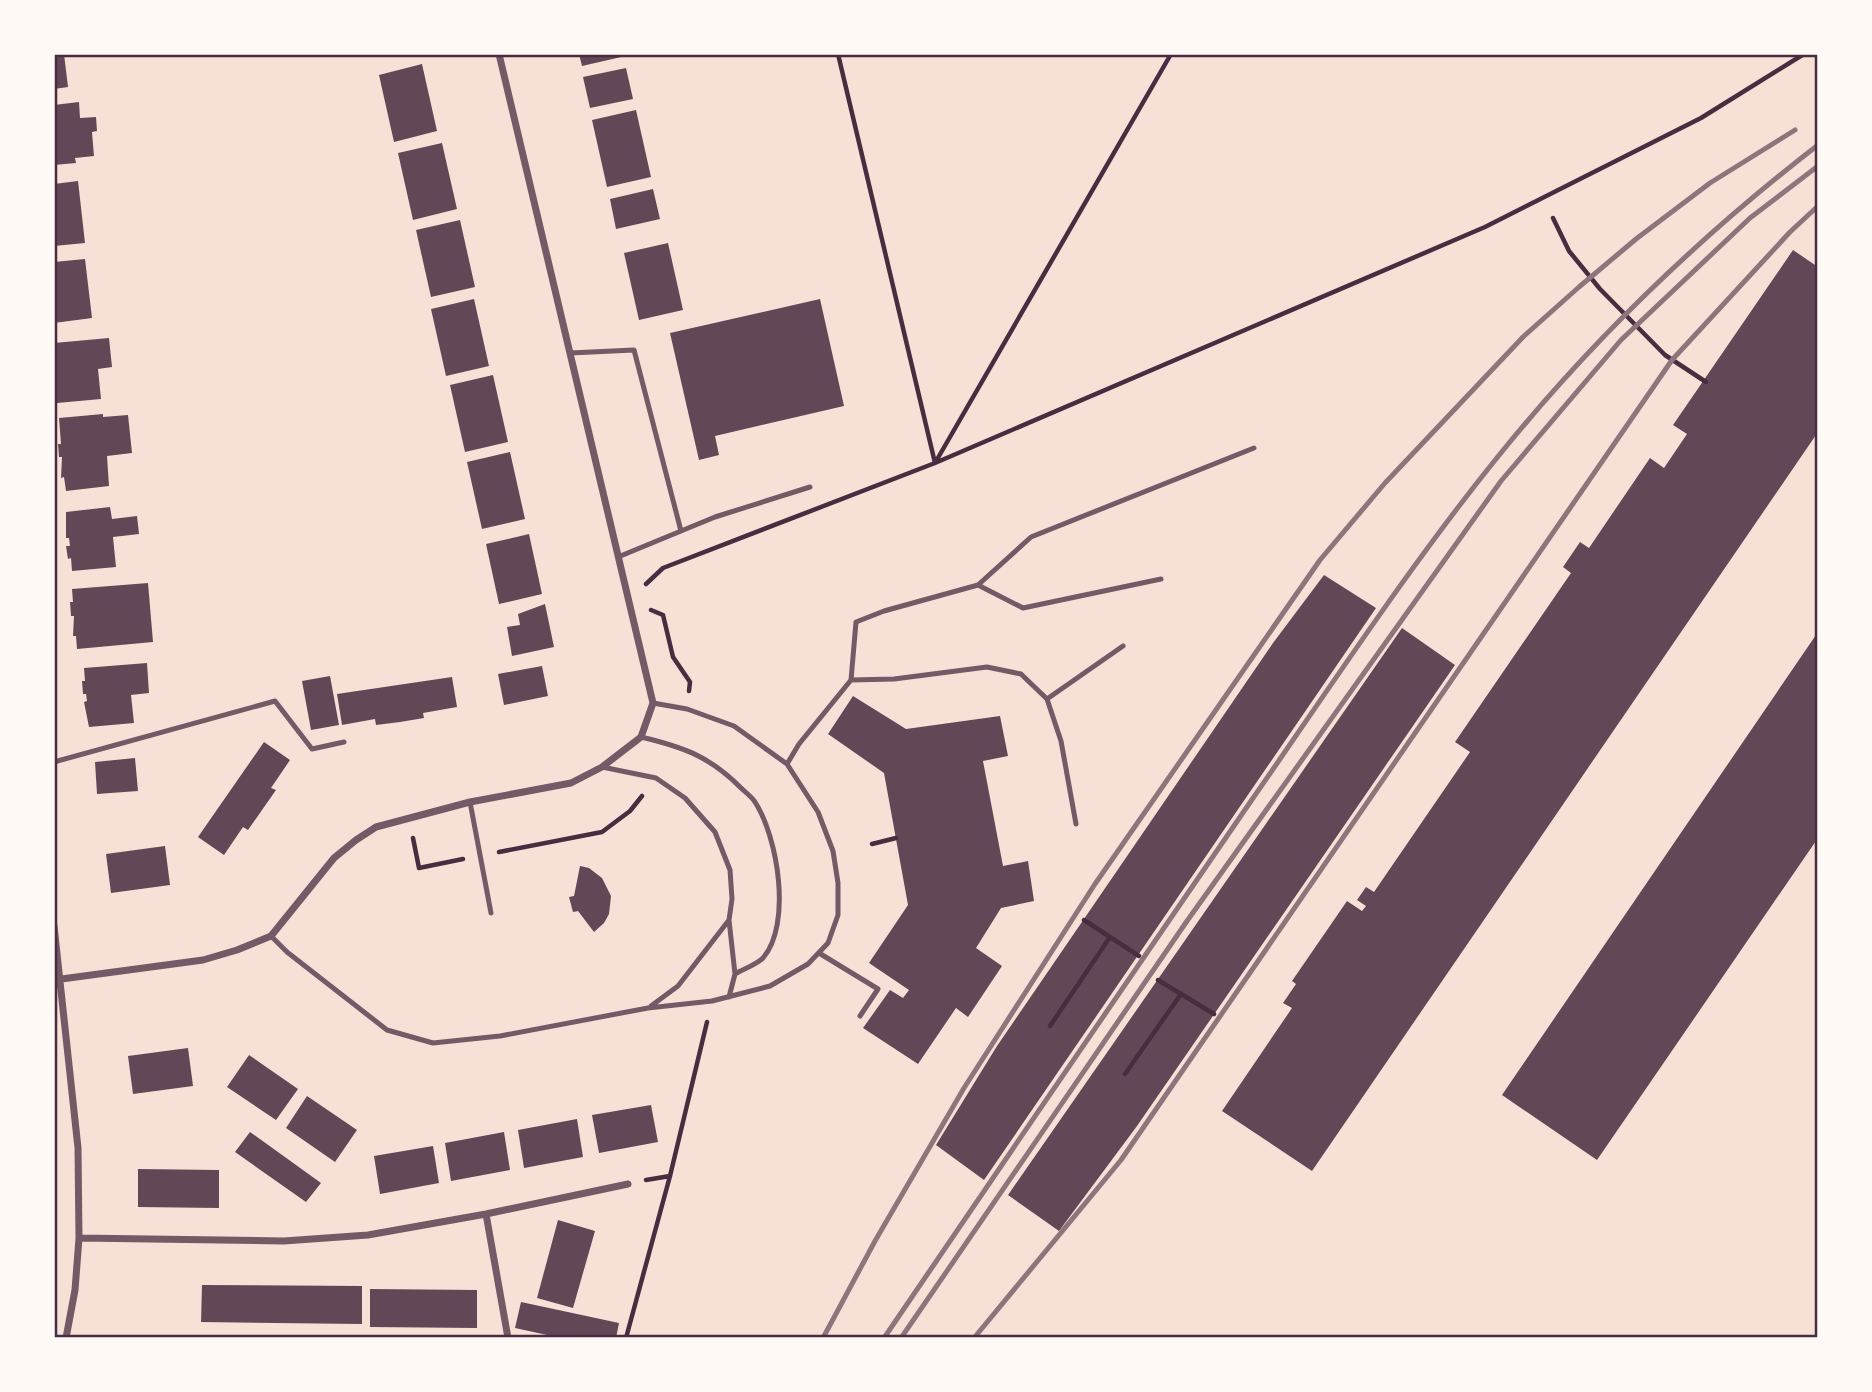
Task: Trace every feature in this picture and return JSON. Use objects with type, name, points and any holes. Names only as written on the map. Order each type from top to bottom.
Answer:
[{"type":"street","points":[[58,980],[203,960],[271,936],[334,858],[376,827],[470,802],[570,783],[602,767],[640,737],[653,703],[499,54]]},
{"type":"street","points":[[54,926],[78,1148],[79,1238],[75,1290],[66,1338]]},
{"type":"street","points":[[79,1238],[284,1241],[368,1235],[486,1214],[628,1184]]},
{"type":"street","points":[[486,1214],[508,1338]]},
{"type":"lane","points":[[570,353],[634,350],[681,531]]},
{"type":"lane","points":[[786,764],[851,680],[856,622],[884,611],[978,585],[1031,537],[1254,448]]},
{"type":"lane","points":[[618,557],[715,517],[810,487]]},
{"type":"lane","points":[[978,585],[1023,608],[1161,579]]},
{"type":"lane","points":[[1047,699],[1123,646]]},
{"type":"lane","points":[[851,680],[894,679],[987,667],[1021,674],[1047,699],[1061,741],[1076,824]]},
{"type":"lane","points":[[54,762],[275,701],[312,749],[344,742]]},
{"type":"lane","points":[[271,936],[387,1030],[433,1043],[500,1036],[648,1008],[712,1001],[770,986],[808,964],[828,943],[838,915],[838,883],[833,851],[818,812],[786,764],[734,726],[687,709],[653,703]]},
{"type":"lane","points":[[640,737],[697,753],[729,777],[755,802],[770,836],[777,861],[780,895],[774,936],[762,958],[735,974]]},
{"type":"lane","points":[[602,767],[656,778],[685,798],[715,832],[730,870],[732,899],[729,920],[735,974],[729,997]]},
{"type":"lane","points":[[470,802],[491,913]]},
{"type":"lane","points":[[648,1008],[678,985],[729,920]]},
{"type":"lane","points":[[819,953],[878,989],[860,1016]]},
{"type":"path","points":[[838,54],[935,464]]},
{"type":"path","points":[[935,464],[1171,54]]},
{"type":"path","points":[[629,601],[663,568],[935,464],[1485,227],[1701,118],[1804,54]]},
{"type":"path","points":[[1553,218],[1569,251],[1600,289],[1665,355],[1706,382]]},
{"type":"path","points":[[408,817],[419,868]]},
{"type":"path","points":[[872,844],[896,838]]},
{"type":"path","points":[[1084,920],[1139,956]]},
{"type":"path","points":[[1050,1026],[1110,937]]},
{"type":"path","points":[[1158,980],[1214,1014]]},
{"type":"path","points":[[1125,1074],[1181,994]]},
{"type":"path","points":[[626,1338],[670,1176],[712,1001]]},
{"type":"building","points":[[54,54],[64,54],[68,87],[54,89]]},
{"type":"building","points":[[579,54],[630,54],[630,55],[582,66]]},
{"type":"building","points":[[422,64],[437,131],[394,142],[379,75]]},
{"type":"building","points":[[626,68],[633,99],[590,108],[583,77]]},
{"type":"building","points":[[79,102],[80,118],[96,117],[97,131],[92,132],[94,156],[75,158],[76,163],[54,165],[54,105]]},
{"type":"building","points":[[636,110],[651,177],[607,187],[592,120]]},
{"type":"building","points":[[442,143],[457,209],[413,220],[398,153]]},
{"type":"building","points":[[78,181],[85,243],[54,246],[54,184]]},
{"type":"building","points":[[653,189],[660,219],[616,229],[610,199]]},
{"type":"building","points":[[460,220],[475,287],[431,297],[416,230]]},
{"type":"building","points":[[668,243],[683,310],[639,320],[624,253]]},
{"type":"building","points":[[1793,250],[1818,267],[1818,432],[1312,1171],[1222,1111],[1292,1008],[1283,1003],[1296,984],[1292,981],[1347,901],[1362,911],[1366,906],[1357,900],[1366,887],[1374,892],[1470,752],[1455,742],[1571,573],[1563,567],[1580,542],[1589,548],[1650,458],[1664,468],[1687,434],[1673,425]]},
{"type":"building","points":[[85,259],[92,318],[54,323],[54,262]]},
{"type":"building","points":[[474,299],[489,366],[446,376],[431,309]]},
{"type":"building","points":[[820,299],[844,406],[715,436],[719,455],[699,460],[670,333]]},
{"type":"building","points":[[109,338],[112,367],[98,369],[101,399],[57,403],[54,390],[54,343]]},
{"type":"building","points":[[493,375],[508,442],[465,452],[450,385]]},
{"type":"building","points":[[103,414],[103,417],[128,415],[132,453],[107,456],[109,486],[66,491],[64,477],[61,478],[59,418]]},
{"type":"building","points":[[510,452],[525,519],[482,529],[467,462]]},
{"type":"building","points":[[110,507],[112,519],[137,516],[139,534],[113,537],[116,567],[72,571],[66,546],[70,546],[69,538],[66,538],[66,512]]},
{"type":"building","points":[[529,534],[542,594],[499,604],[486,544]]},
{"type":"building","points":[[1324,575],[1376,608],[984,1180],[936,1145],[997,1046],[1273,643]]},
{"type":"building","points":[[148,583],[153,642],[77,649],[76,636],[73,636],[74,616],[71,616],[72,589]]},
{"type":"building","points":[[545,604],[554,647],[512,656],[507,627],[520,625],[518,614]]},
{"type":"building","points":[[1402,628],[1455,665],[1137,1126],[1059,1231],[1008,1195]]},
{"type":"building","points":[[1818,632],[1818,838],[1597,1160],[1502,1095]]},
{"type":"building","points":[[147,663],[149,693],[131,695],[134,723],[89,727],[84,702],[87,701],[86,694],[83,694],[84,668]]},
{"type":"building","points":[[542,666],[548,696],[504,705],[498,674]]},
{"type":"building","points":[[330,676],[339,725],[311,730],[302,681]]},
{"type":"building","points":[[452,677],[457,707],[423,713],[424,718],[400,722],[376,725],[375,719],[342,725],[337,694]]},
{"type":"building","points":[[853,696],[906,729],[1000,716],[1008,756],[983,761],[1003,866],[1028,861],[1034,901],[1001,908],[976,948],[1002,966],[968,1017],[956,1008],[918,1064],[863,1028],[890,990],[903,998],[909,990],[869,963],[908,905],[884,773],[828,734]]},
{"type":"building","points":[[264,742],[290,760],[271,788],[276,790],[248,830],[243,827],[224,855],[198,837]]},
{"type":"building","points":[[135,758],[138,791],[97,794],[95,762]]},
{"type":"building","points":[[165,846],[170,885],[111,893],[106,854]]},
{"type":"building","points":[[580,866],[589,868],[602,878],[611,896],[609,914],[594,932],[578,911],[573,912],[569,897],[574,896]]},
{"type":"building","points":[[188,1048],[193,1086],[133,1094],[128,1056]]},
{"type":"building","points":[[249,1055],[298,1089],[276,1120],[227,1087]]},
{"type":"building","points":[[307,1096],[357,1130],[335,1162],[286,1128]]},
{"type":"building","points":[[651,1105],[658,1142],[599,1153],[592,1115]]},
{"type":"building","points":[[577,1119],[583,1157],[524,1168],[518,1130]]},
{"type":"building","points":[[250,1132],[321,1183],[306,1202],[235,1152]]},
{"type":"building","points":[[504,1132],[510,1170],[451,1181],[445,1143]]},
{"type":"building","points":[[433,1146],[439,1183],[380,1194],[374,1156]]},
{"type":"building","points":[[138,1169],[219,1170],[219,1208],[138,1207]]},
{"type":"building","points":[[558,1220],[595,1231],[573,1308],[537,1298]]},
{"type":"building","points":[[202,1285],[362,1286],[362,1324],[201,1322]]},
{"type":"building","points":[[370,1289],[477,1290],[477,1328],[370,1327]]},
{"type":"building","points":[[521,1302],[619,1323],[616,1338],[561,1338],[515,1328]]},
{"type":"railway","points":[[823,1338],[875,1241],[964,1088],[1095,884],[1320,560],[1385,483],[1523,337],[1636,239],[1710,183],[1795,130]]},
{"type":"railway","points":[[884,1338],[1340,671],[1463,500],[1532,416],[1608,332],[1731,216],[1818,145]]},
{"type":"railway","points":[[901,1338],[1187,921],[1501,481],[1621,340],[1750,218],[1818,166]]},
{"type":"railway","points":[[974,1338],[1121,1160],[1672,360],[1790,232],[1818,206]]}]
